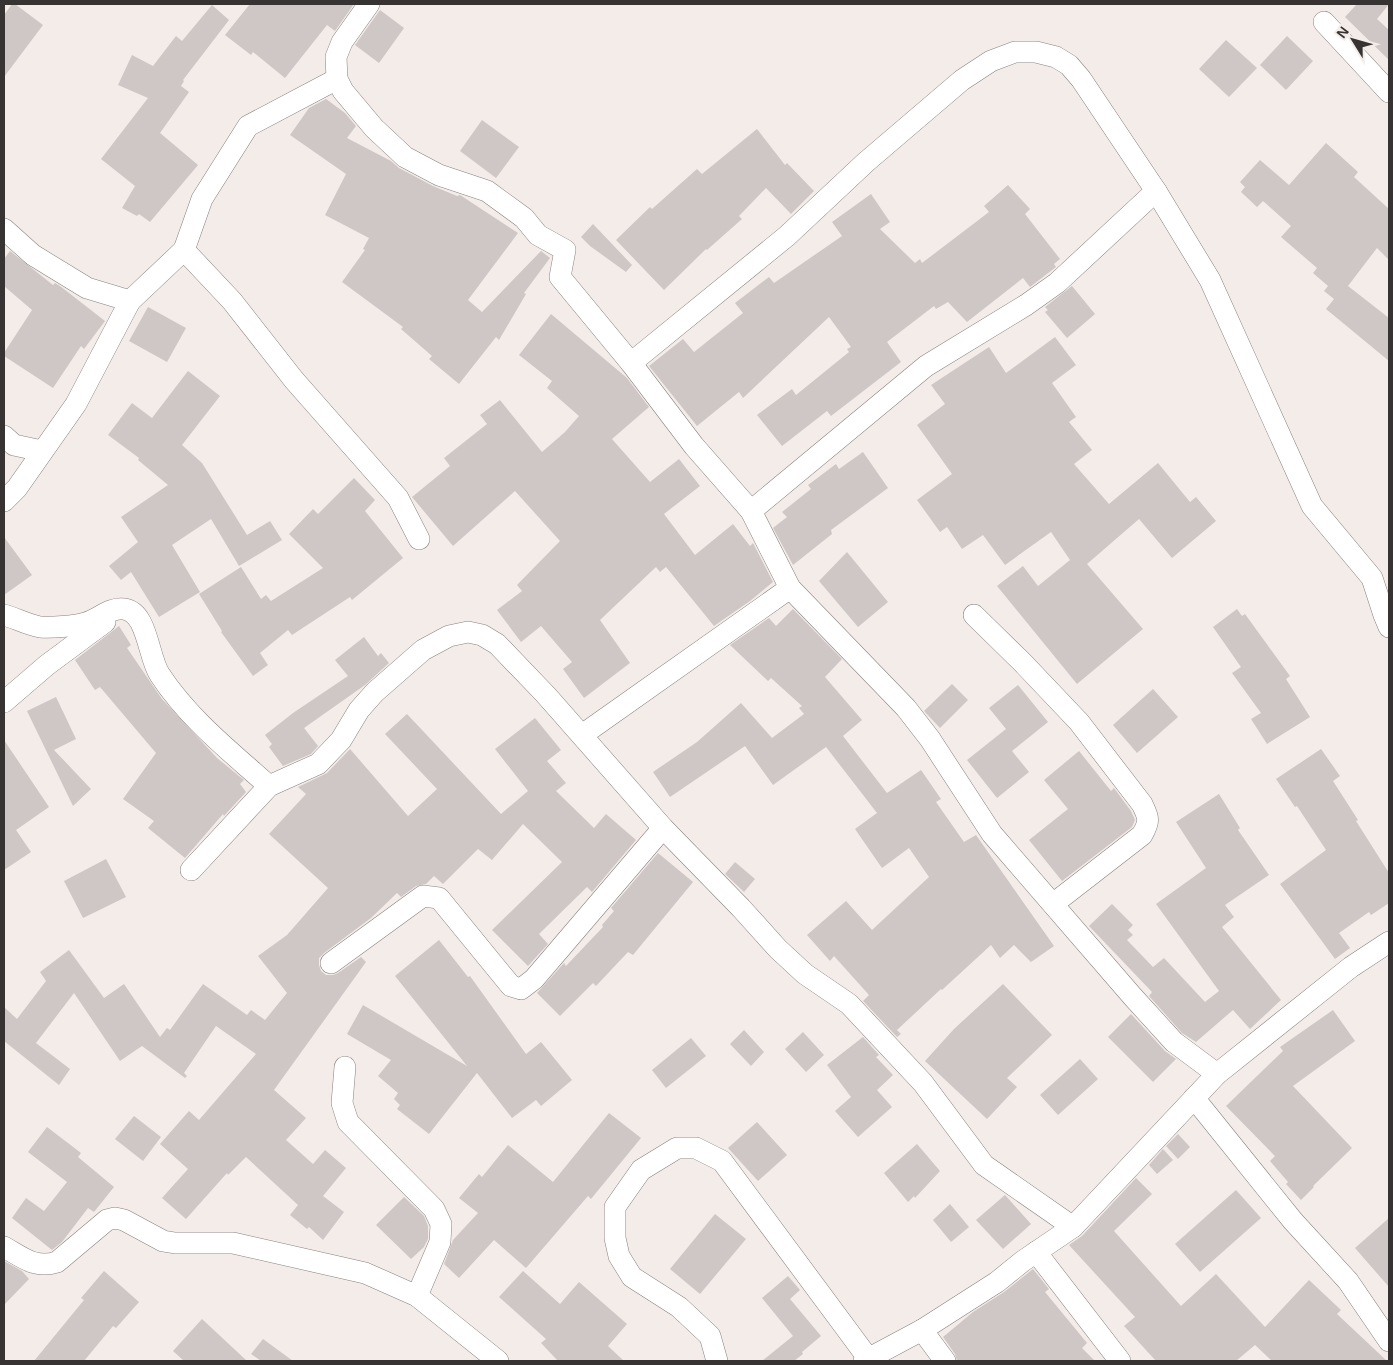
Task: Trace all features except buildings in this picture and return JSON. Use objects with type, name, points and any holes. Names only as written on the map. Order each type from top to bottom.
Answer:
[{"type":"street","points":[[369,4],[342,42],[336,57],[337,79],[343,91],[374,128],[405,157],[439,175],[487,191],[524,218],[538,235],[565,250],[560,277],[631,363],[694,446],[751,511],[790,588],[906,708],[930,739],[992,834],[1133,997],[1174,1042],[1217,1074]]},
{"type":"street","points":[[1324,22],[1389,92]]},
{"type":"street","points":[[631,363],[787,236],[866,162],[962,80],[991,61],[1015,52],[1036,52],[1056,57],[1069,65],[1081,79],[1156,191],[1210,280],[1312,506],[1380,581],[1384,615],[1389,627]]},
{"type":"street","points":[[4,501],[17,488],[76,404],[130,301],[184,250],[202,199],[248,126],[337,79]]},
{"type":"street","points":[[751,511],[926,366],[1057,284],[1156,191]]},
{"type":"street","points":[[4,229],[33,255],[87,288],[130,301]]},
{"type":"street","points":[[184,250],[232,302],[294,380],[398,498],[419,539]]},
{"type":"street","points":[[4,436],[14,445],[42,451]]},
{"type":"street","points":[[582,735],[790,588]]},
{"type":"street","points":[[4,615],[40,627],[86,623],[112,610],[123,608],[133,612],[142,624],[156,670],[170,690],[201,723],[268,786]]},
{"type":"street","points":[[4,702],[47,665],[123,608]]},
{"type":"street","points":[[974,615],[1079,722],[1142,804],[1148,816],[1148,825],[1142,835],[1054,904]]},
{"type":"street","points":[[191,870],[268,786],[318,764],[341,740],[359,710],[375,692],[423,650],[449,636],[468,632],[482,635],[497,644],[546,695],[663,828],[778,949],[805,974],[849,1004],[923,1083],[984,1165],[1073,1227]]},
{"type":"street","points":[[331,964],[423,896],[439,898],[511,986],[521,989],[534,979],[663,828]]},
{"type":"street","points":[[717,1361],[710,1336],[679,1307],[632,1277],[619,1256],[616,1238],[615,1207],[641,1170],[677,1148],[696,1148],[722,1161],[866,1360],[922,1330],[997,1282],[1073,1227],[1217,1074],[1351,967],[1389,942]]},
{"type":"street","points":[[345,1067],[342,1103],[348,1122],[434,1209],[441,1224],[440,1242],[416,1296]]},
{"type":"street","points":[[1194,1098],[1293,1221],[1348,1281],[1389,1341]]},
{"type":"street","points":[[4,1247],[38,1265],[48,1265],[57,1262],[107,1220],[115,1218],[124,1220],[163,1242],[233,1243],[365,1273],[416,1296],[498,1361]]},
{"type":"street","points":[[1036,1252],[1120,1361]]},
{"type":"street","points":[[922,1330],[945,1361]]}]
